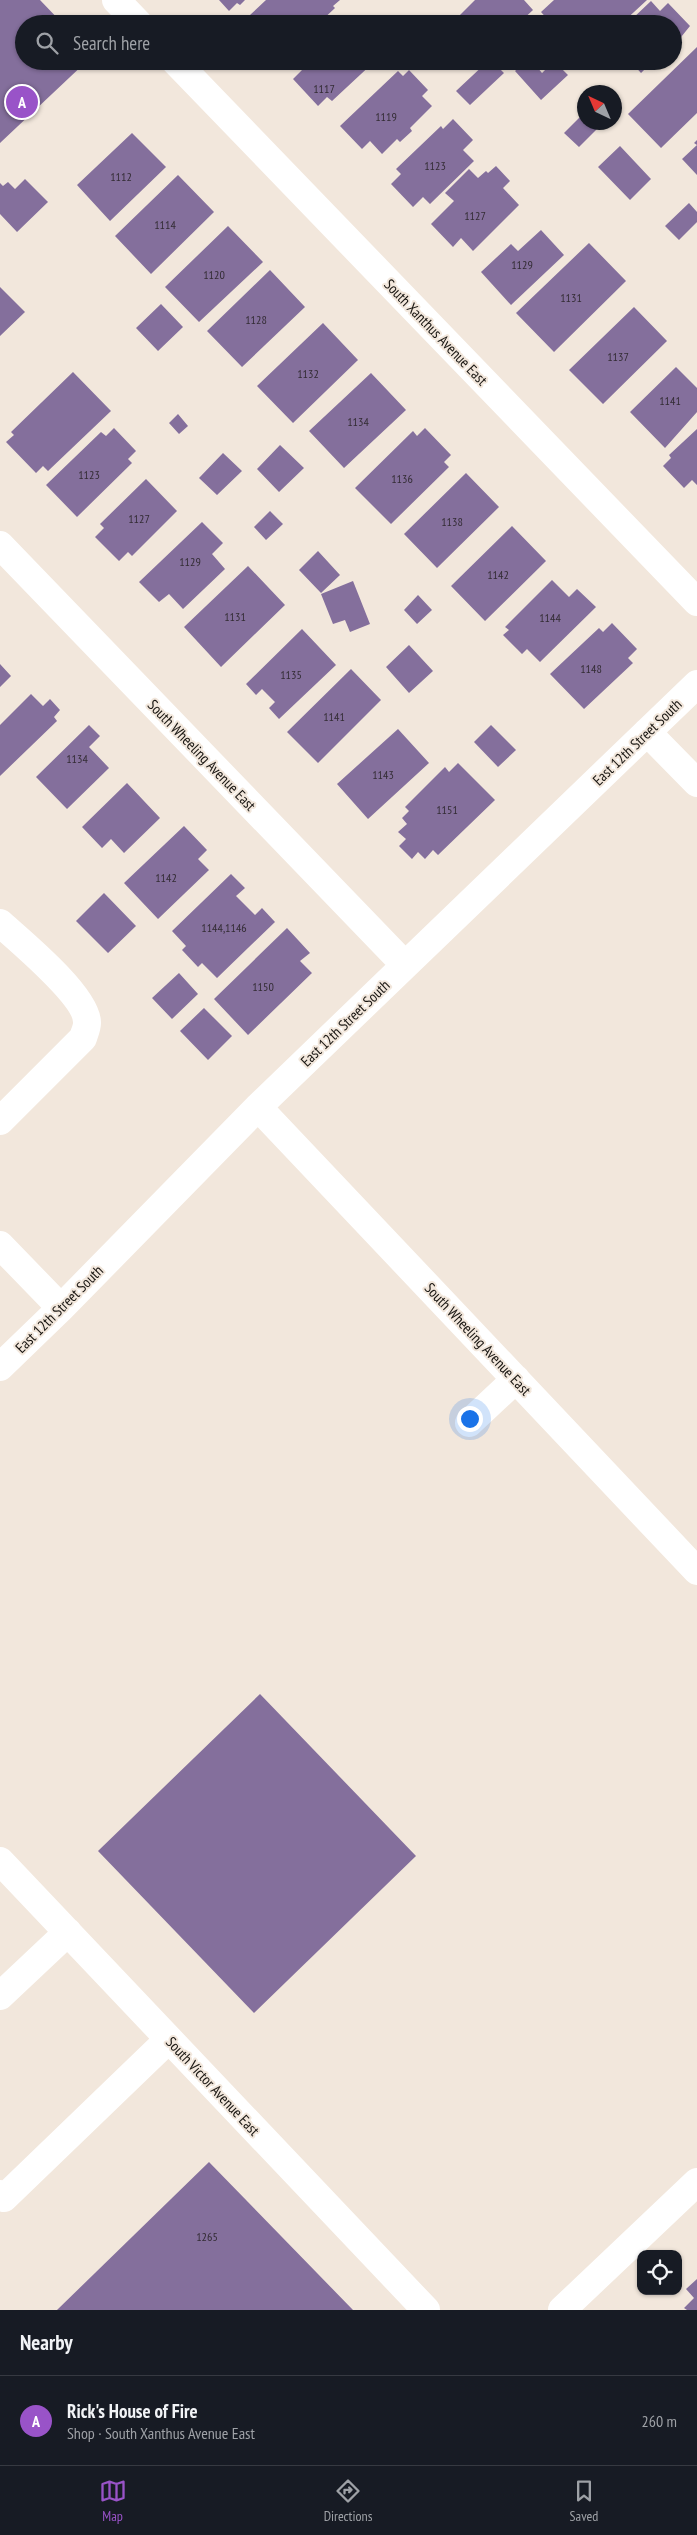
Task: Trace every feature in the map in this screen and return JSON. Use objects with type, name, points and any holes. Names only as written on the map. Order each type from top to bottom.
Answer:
[{"type":"street","points":[[116,0],[130,15]]},
{"type":"street","name":"South Xanthus Avenue East","points":[[184,70],[697,602]]},
{"type":"street","name":"South Wheeling Avenue East","points":[[0,545],[405,965]]},
{"type":"street","name":"East 12th Street South","points":[[0,1367],[61,1308],[258,1107],[697,684]]},
{"type":"street","points":[[647,732],[697,783]]},
{"type":"street","points":[[0,923],[62,982],[79,1002],[88,1022],[83,1038],[0,1121]]},
{"type":"street","name":"South Wheeling Avenue East","points":[[258,1107],[697,1571]]},
{"type":"street","points":[[0,1245],[61,1308]]},
{"type":"street","points":[[469,1423],[516,1379]]},
{"type":"street","name":"South Victor Avenue East","points":[[0,1861],[426,2310]]},
{"type":"street","points":[[0,1996],[68,1932]]},
{"type":"street","points":[[0,2194],[4,2198],[169,2039]]},
{"type":"street","points":[[562,2310],[697,2182]]},
{"type":"building","points":[[0,0],[40,0],[54,15],[15,15],[15,70],[77,70],[0,143]]},
{"type":"building","points":[[219,0],[245,0],[240,5],[237,3],[229,11]]},
{"type":"building","points":[[266,0],[340,0],[333,6],[335,8],[328,15],[250,15]]},
{"type":"building","points":[[475,0],[524,0],[533,10],[528,15],[460,15]]},
{"type":"building","points":[[554,0],[647,0],[631,15],[544,15],[541,12]]},
{"type":"building","points":[[651,1],[660,11],[668,3],[679,15],[636,15]]},
{"type":"building","points":[[682,18],[690,26],[682,36]]},
{"type":"building","points":[[697,47],[697,113],[661,148],[628,114],[673,70],[682,70],[682,62]]},
{"type":"building","points":[[302,70],[365,70],[332,101],[327,97],[318,106],[293,79]]},
{"type":"building","points":[[409,70],[428,90],[422,96],[432,106],[410,128],[412,131],[400,142],[397,139],[382,154],[370,141],[362,149],[340,126],[398,71],[403,76]]},
{"type":"building","points":[[478,70],[501,70],[504,73],[470,105],[456,91]]},
{"type":"building","points":[[540,70],[542,73],[545,70],[563,70],[568,75],[541,100],[515,71]]},
{"type":"building","points":[[453,119],[473,140],[463,150],[474,161],[430,204],[423,197],[413,207],[391,184],[401,174],[396,169],[441,126],[443,129]]},
{"type":"building","points":[[577,120],[577,130],[596,130],[579,147],[564,133]]},
{"type":"building","points":[[132,133],[166,167],[110,221],[77,185]]},
{"type":"building","points":[[697,145],[697,175],[682,159]]},
{"type":"building","points":[[620,146],[651,179],[630,200],[598,167]]},
{"type":"building","points":[[496,166],[510,181],[503,188],[519,205],[473,251],[461,238],[453,247],[431,224],[454,201],[445,193],[469,169],[478,178]]},
{"type":"building","points":[[178,175],[214,212],[151,274],[115,236]]},
{"type":"building","points":[[25,179],[48,202],[17,232],[0,214],[0,183],[3,186],[8,182],[15,189]]},
{"type":"building","points":[[689,203],[697,212],[697,222],[679,240],[665,226]]},
{"type":"building","points":[[228,226],[263,262],[199,322],[165,287]]},
{"type":"building","points":[[541,230],[564,255],[511,305],[481,272],[511,244],[518,251]]},
{"type":"building","points":[[589,243],[626,281],[554,352],[516,313]]},
{"type":"building","points":[[270,270],[305,307],[242,367],[207,331]]},
{"type":"building","points":[[0,287],[25,312],[0,336]]},
{"type":"building","points":[[161,304],[183,327],[158,351],[136,328]]},
{"type":"building","points":[[634,307],[667,341],[603,404],[569,370]]},
{"type":"building","points":[[323,323],[358,360],[293,423],[257,386]]},
{"type":"building","points":[[676,367],[697,388],[697,412],[665,448],[630,412]]},
{"type":"building","points":[[73,372],[111,411],[48,471],[43,466],[36,473],[6,442],[14,435],[11,432]]},
{"type":"building","points":[[371,373],[406,410],[344,468],[309,431]]},
{"type":"building","points":[[178,414],[188,426],[179,434],[169,423]]},
{"type":"building","points":[[114,428],[136,451],[128,459],[132,463],[77,517],[46,485],[101,432],[106,436]]},
{"type":"building","points":[[425,428],[451,455],[444,462],[449,467],[391,524],[355,488],[413,431],[417,436]]},
{"type":"building","points":[[697,429],[697,485],[692,480],[684,488],[663,466],[671,458],[669,455]]},
{"type":"building","points":[[280,445],[304,468],[279,492],[257,469]]},
{"type":"building","points":[[223,453],[242,471],[217,495],[199,478]]},
{"type":"building","points":[[466,473],[499,507],[437,568],[404,534]]},
{"type":"building","points":[[146,479],[177,511],[132,556],[128,552],[119,561],[95,537],[104,528],[100,524]]},
{"type":"building","points":[[270,511],[283,524],[266,540],[254,527]]},
{"type":"building","points":[[202,522],[223,543],[212,554],[225,569],[183,609],[169,594],[159,602],[139,582]]},
{"type":"building","points":[[512,526],[546,561],[485,621],[451,586]]},
{"type":"building","points":[[318,551],[340,575],[321,593],[299,570]]},
{"type":"building","points":[[248,566],[285,605],[221,667],[184,627]]},
{"type":"building","points":[[552,580],[569,597],[577,589],[596,607],[540,662],[527,649],[522,654],[503,635],[509,630],[505,627]]},
{"type":"building","points":[[353,581],[370,624],[350,632],[345,620],[333,624],[321,594]]},
{"type":"building","points":[[418,595],[432,610],[417,624],[404,610]]},
{"type":"building","points":[[612,623],[637,649],[628,658],[633,663],[584,709],[550,674],[599,628],[603,632]]},
{"type":"building","points":[[302,629],[336,665],[279,719],[269,708],[275,702],[262,689],[256,695],[246,684]]},
{"type":"building","points":[[409,645],[433,671],[409,693],[386,667]]},
{"type":"building","points":[[0,664],[11,676],[0,687]]},
{"type":"building","points":[[351,669],[381,700],[318,763],[287,732]]},
{"type":"building","points":[[31,694],[43,706],[50,699],[60,710],[54,717],[57,721],[0,776],[0,725]]},
{"type":"building","points":[[89,725],[100,736],[89,747],[109,768],[67,809],[36,777]]},
{"type":"building","points":[[491,725],[516,750],[498,767],[474,742]]},
{"type":"building","points":[[398,729],[429,763],[368,819],[337,784]]},
{"type":"building","points":[[458,763],[495,800],[438,855],[433,850],[425,859],[418,852],[412,859],[399,846],[406,839],[398,832],[407,824],[402,818],[409,811],[405,807],[445,767],[449,772]]},
{"type":"building","points":[[127,783],[160,818],[124,853],[111,839],[102,848],[82,827]]},
{"type":"building","points":[[184,826],[207,850],[198,859],[209,870],[158,919],[124,883]]},
{"type":"building","points":[[231,874],[245,888],[236,896],[255,915],[262,908],[275,922],[217,978],[202,963],[198,967],[182,950],[186,946],[172,931]]},
{"type":"building","points":[[104,893],[136,926],[108,953],[76,921]]},
{"type":"building","points":[[287,928],[310,953],[300,961],[312,973],[248,1035],[214,999]]},
{"type":"building","points":[[179,973],[198,994],[172,1019],[152,998]]},
{"type":"building","points":[[204,1008],[232,1036],[208,1060],[180,1031]]},
{"type":"building","points":[[260,1694],[416,1856],[254,2013],[98,1851]]},
{"type":"building","points":[[209,2162],[353,2310],[57,2310]]},
{"type":"building","points":[[697,2279],[697,2310],[687,2310],[684,2308],[694,2298],[686,2289]]},
{"type":"place","name":"Rick's House of Fire","points":[[22,102]]}]
